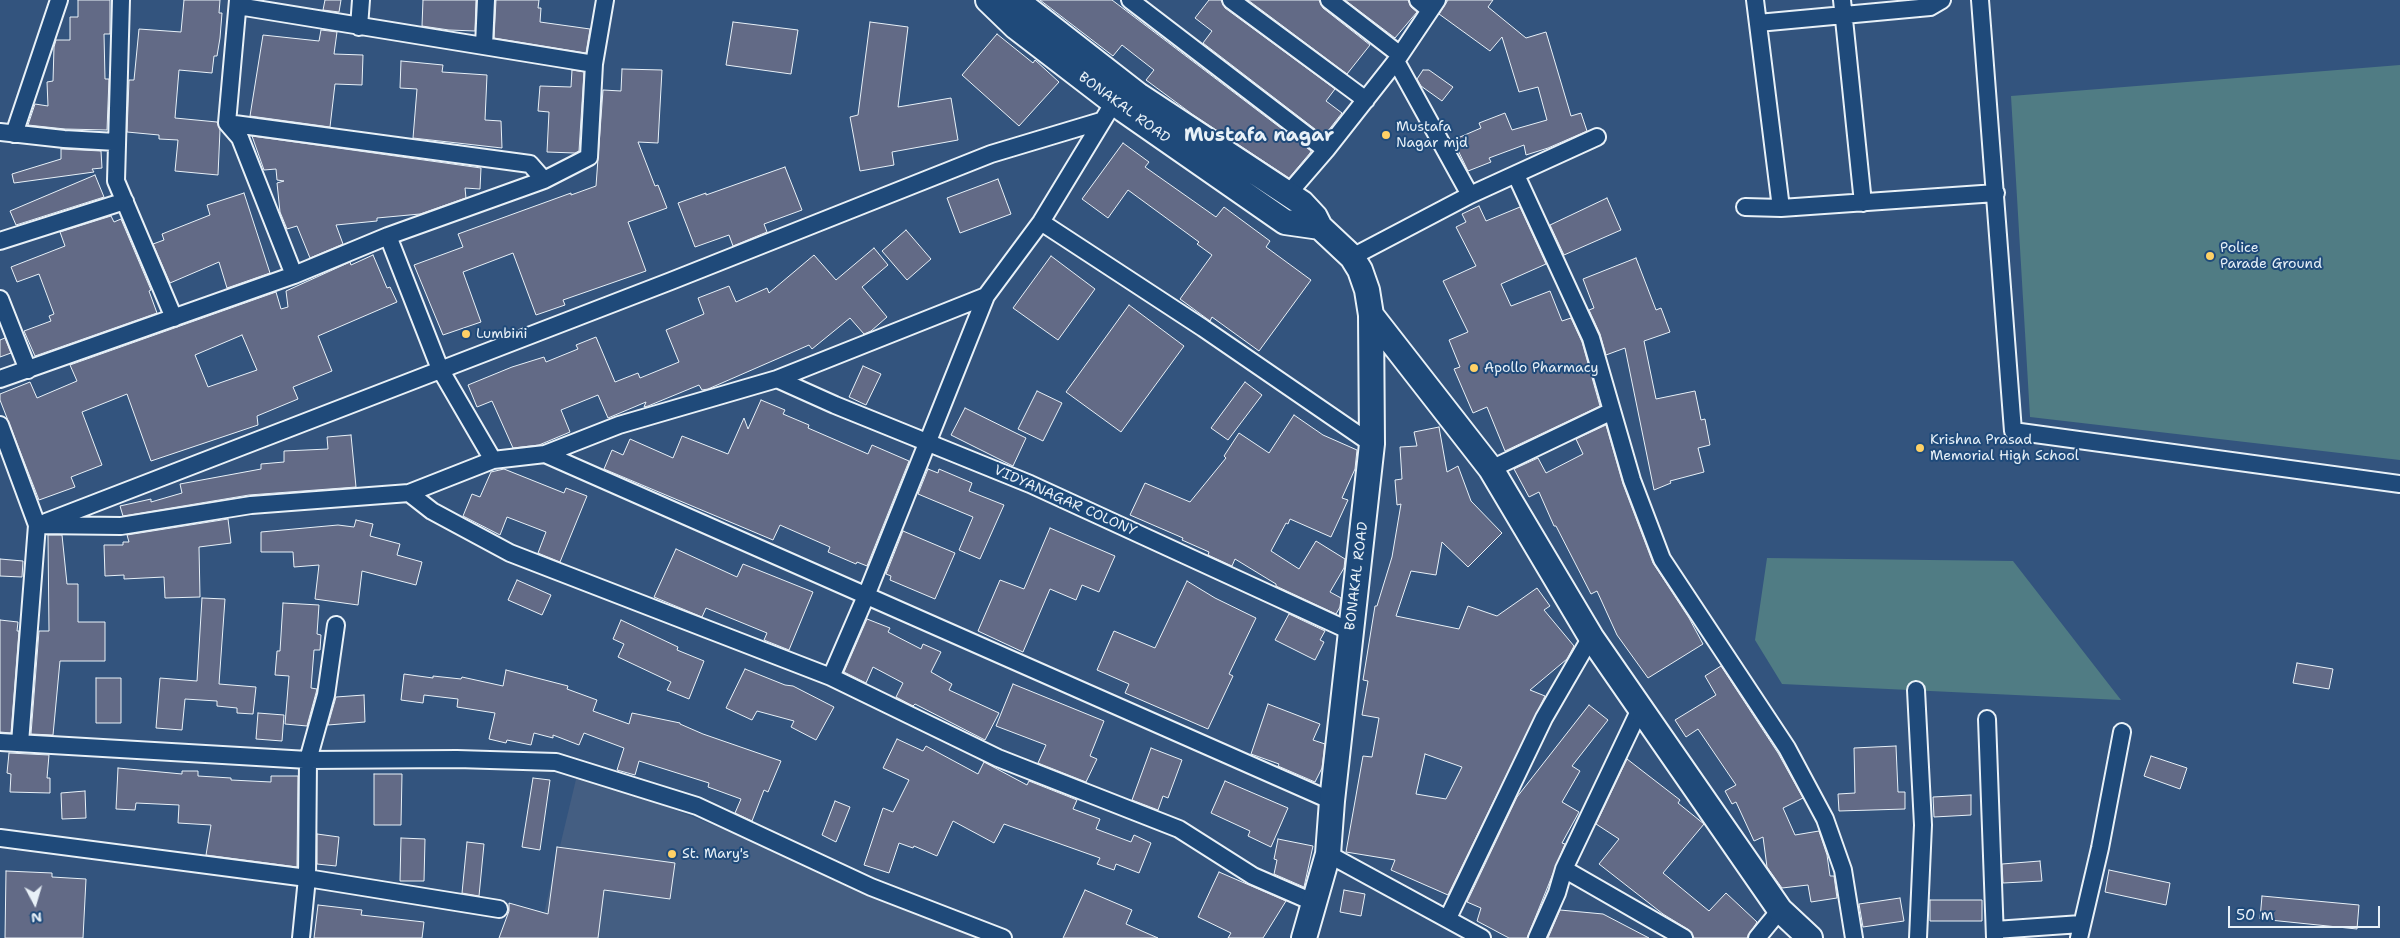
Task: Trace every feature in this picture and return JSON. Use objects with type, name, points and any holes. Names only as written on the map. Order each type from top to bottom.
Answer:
[{"type":"main road","name":"BONAKAL ROAD","points":[[988,0],[1108,112],[1285,222],[1320,227]]},
{"type":"main road","name":"BONAKAL ROAD","points":[[1027,4],[1138,94],[1309,209],[1320,227],[1352,257],[1360,270],[1367,290],[1370,315],[1372,444],[1350,631],[1328,854],[1304,938]]},
{"type":"main road","points":[[1370,315],[1490,469],[1591,637],[1780,910],[1810,938]]},
{"type":"street","points":[[59,0],[7,133],[116,142]]},
{"type":"street","points":[[122,0],[116,180],[174,318]]},
{"type":"street","points":[[359,27],[362,0]]},
{"type":"street","points":[[484,46],[486,0]]},
{"type":"street","points":[[0,379],[294,275],[388,236],[544,180],[589,157],[594,64],[605,0]]},
{"type":"street","points":[[1130,0],[1326,150]]},
{"type":"street","points":[[1231,0],[1366,100]]},
{"type":"street","points":[[1329,0],[1397,57],[1470,195]]},
{"type":"street","points":[[1755,0],[1781,208]]},
{"type":"street","points":[[1980,0],[2013,431],[2400,484]]},
{"type":"street","points":[[1758,22],[1842,7],[1934,2]]},
{"type":"street","points":[[294,275],[240,138],[227,123],[238,3],[359,27],[594,64]]},
{"type":"street","points":[[1288,194],[1366,100],[1397,57],[1428,3]]},
{"type":"street","points":[[1842,7],[1863,203]]},
{"type":"street","points":[[831,677],[866,596],[986,296],[1041,222],[1108,112]]},
{"type":"street","points":[[37,525],[662,284],[991,154],[1108,112]]},
{"type":"street","points":[[227,123],[530,164],[544,180]]},
{"type":"street","points":[[1352,257],[1470,195],[1516,176],[1597,137]]},
{"type":"street","points":[[1516,176],[1591,338],[1632,480],[1662,559],[1787,748],[1826,819],[1843,870],[1854,938]]},
{"type":"street","points":[[1745,207],[1781,208],[1996,193]]},
{"type":"street","points":[[0,242],[125,201]]},
{"type":"street","points":[[1041,222],[1203,328],[1372,444]]},
{"type":"street","points":[[388,236],[440,369],[493,460]]},
{"type":"street","points":[[37,525],[121,526],[252,505],[409,493],[493,460],[545,454],[619,425],[777,379],[986,296]]},
{"type":"street","points":[[0,299],[28,370]]},
{"type":"street","name":"VIDYANAGAR COLONY","points":[[777,379],[835,405],[1030,484],[1350,631]]},
{"type":"street","points":[[1490,469],[1612,411]]},
{"type":"street","points":[[0,425],[37,525],[20,743]]},
{"type":"street","points":[[545,454],[1332,801]]},
{"type":"street","points":[[409,493],[432,511],[510,553],[831,677],[998,758],[1179,829],[1253,876],[1315,903]]},
{"type":"street","points":[[301,938],[307,878],[308,760],[326,695],[336,625]]},
{"type":"street","points":[[1448,918],[1544,718],[1591,637]]},
{"type":"street","points":[[1916,690],[1923,825],[1918,938]]},
{"type":"street","points":[[1538,938],[1557,893],[1564,869],[1641,707]]},
{"type":"street","points":[[1987,719],[1995,934],[2080,931],[2100,848],[2122,732]]},
{"type":"street","points":[[0,742],[308,760],[457,759],[556,762],[697,806],[871,887],[1004,938]]},
{"type":"street","points":[[0,838],[307,878],[499,908]]},
{"type":"street","points":[[1328,854],[1448,918],[1472,935]]},
{"type":"street","points":[[1564,869],[1684,938]]},
{"type":"street","points":[[1757,938],[1780,910]]},
{"type":"shaded area","name":"St. Mary's","points":[[578,771],[995,938],[538,938]]},
{"type":"green space","name":"Police Parade Ground","points":[[2400,65],[2400,460],[2030,417],[2011,96]]},
{"type":"green space","points":[[1767,558],[2013,561],[2121,700],[1782,684],[1755,640]]},
{"type":"building","points":[[78,0],[110,0],[110,34],[104,34],[105,79],[109,79],[107,130],[65,129],[28,125],[35,104],[48,106],[47,82],[53,81],[54,47],[56,40],[70,40],[70,17],[78,17]]},
{"type":"building","points":[[184,0],[220,0],[219,13],[222,13],[220,38],[217,56],[214,56],[212,73],[179,70],[175,118],[217,122],[220,130],[218,175],[175,171],[178,140],[159,139],[159,135],[127,132],[129,80],[134,80],[139,29],[181,32]]},
{"type":"building","points":[[325,0],[341,0],[339,12],[323,10]]},
{"type":"building","points":[[423,0],[476,0],[475,31],[422,26]]},
{"type":"building","points":[[496,0],[539,0],[538,8],[541,8],[540,22],[590,29],[586,53],[494,38]]},
{"type":"building","points":[[1040,0],[1112,0],[1311,151],[1310,153],[1289,178],[1192,114],[1146,80],[1154,70],[1122,45],[1113,56]]},
{"type":"building","points":[[1209,0],[1221,0],[1225,8],[1335,89],[1326,101],[1342,113],[1324,136],[1203,43],[1212,31],[1195,18]]},
{"type":"building","points":[[1248,0],[1319,0],[1323,8],[1370,45],[1347,74]]},
{"type":"building","points":[[1345,0],[1408,0],[1411,7],[1417,12],[1395,38]]},
{"type":"building","points":[[1448,0],[1493,0],[1488,7],[1526,38],[1546,32],[1571,116],[1581,113],[1587,131],[1548,148],[1526,155],[1524,145],[1489,158],[1491,162],[1468,171],[1453,140],[1481,128],[1479,123],[1505,113],[1512,130],[1547,120],[1538,87],[1519,92],[1502,37],[1490,51],[1439,14]]},
{"type":"building","points":[[733,22],[798,30],[791,74],[726,65]]},
{"type":"building","points":[[870,22],[908,27],[898,107],[951,98],[958,140],[892,152],[894,165],[860,171],[850,117],[858,115]]},
{"type":"building","points":[[321,30],[337,32],[334,54],[363,55],[362,85],[335,84],[330,127],[250,116],[263,35],[319,41]]},
{"type":"building","points":[[997,34],[1033,63],[1035,60],[1059,82],[1019,126],[962,75]]},
{"type":"building","points":[[401,61],[443,65],[442,72],[487,75],[485,120],[501,121],[502,148],[413,138],[417,89],[400,88]]},
{"type":"building","points":[[622,69],[662,70],[658,143],[638,142],[655,186],[658,185],[667,208],[628,222],[646,271],[563,300],[565,305],[536,315],[513,253],[463,272],[481,322],[443,335],[414,265],[463,247],[458,234],[571,193],[571,195],[596,186],[603,90],[621,91]]},
{"type":"building","points":[[572,70],[584,72],[579,151],[575,153],[547,152],[549,112],[538,111],[540,86],[571,87]]},
{"type":"building","points":[[1423,70],[1429,70],[1453,87],[1442,101],[1421,86],[1417,79]]},
{"type":"building","points":[[252,136],[481,168],[480,189],[465,188],[466,198],[420,214],[377,218],[377,221],[336,225],[343,244],[310,258],[297,226],[287,229],[280,212],[277,183],[284,181],[277,180],[276,169],[264,170]]},
{"type":"building","points":[[1123,143],[1149,162],[1145,167],[1216,217],[1224,207],[1270,241],[1266,247],[1311,280],[1259,351],[1212,317],[1210,321],[1180,299],[1212,255],[1197,244],[1199,242],[1128,190],[1108,218],[1082,199]]},
{"type":"building","points":[[61,149],[101,151],[102,168],[92,169],[94,172],[14,183],[12,174],[61,159]]},
{"type":"building","points":[[785,167],[802,210],[764,224],[767,232],[733,246],[729,235],[695,247],[678,203]]},
{"type":"building","points":[[95,175],[104,197],[16,225],[10,211]]},
{"type":"building","points":[[998,179],[1011,214],[960,233],[947,198]]},
{"type":"building","points":[[244,193],[270,273],[227,288],[219,262],[170,283],[153,244],[164,240],[162,234],[210,215],[207,205]]},
{"type":"building","points":[[1607,198],[1621,230],[1564,255],[1550,225]]},
{"type":"building","points":[[1479,206],[1486,221],[1520,207],[1546,264],[1501,284],[1511,306],[1550,291],[1562,321],[1571,318],[1582,342],[1600,406],[1505,451],[1487,407],[1473,413],[1454,369],[1460,367],[1449,340],[1468,332],[1443,281],[1476,266],[1456,227],[1466,222],[1462,214]]},
{"type":"building","points":[[111,216],[114,222],[121,219],[151,290],[149,291],[157,313],[35,356],[24,331],[51,321],[49,316],[54,314],[39,274],[17,282],[11,267],[65,246],[60,232]]},
{"type":"building","points":[[906,230],[931,259],[907,280],[882,251]]},
{"type":"building","points":[[874,248],[888,265],[862,287],[887,317],[871,331],[864,334],[850,318],[812,349],[809,345],[708,389],[702,390],[699,385],[648,406],[644,407],[646,402],[608,418],[598,395],[561,410],[570,432],[539,445],[513,448],[492,401],[477,407],[468,385],[512,367],[544,357],[546,362],[578,349],[576,345],[596,337],[615,382],[638,373],[640,378],[679,362],[666,330],[704,314],[698,298],[729,286],[736,302],[767,288],[769,293],[814,255],[836,280]]},
{"type":"building","points":[[373,255],[387,288],[390,287],[397,302],[318,336],[332,371],[293,387],[298,399],[257,416],[258,425],[151,461],[127,394],[82,412],[102,465],[71,477],[75,487],[39,500],[0,400],[0,394],[30,382],[37,398],[77,381],[70,365],[276,292],[281,309],[288,307],[286,291],[350,262],[351,265]],"holes":[[[242,335],[257,370],[208,387],[195,355]]]},
{"type":"building","points":[[1051,256],[1095,289],[1058,340],[1013,308]]},
{"type":"building","points":[[1636,258],[1656,310],[1661,308],[1670,332],[1644,341],[1656,399],[1695,391],[1701,420],[1705,419],[1710,445],[1698,448],[1704,472],[1670,481],[1671,483],[1654,490],[1625,348],[1606,355],[1600,334],[1589,310],[1594,308],[1583,279]]},
{"type":"building","points":[[1129,305],[1184,346],[1121,432],[1066,392]]},
{"type":"building","points":[[5,338],[11,353],[0,357],[0,340]]},
{"type":"building","points":[[863,366],[881,374],[866,405],[849,397]]},
{"type":"building","points":[[1245,382],[1262,395],[1228,440],[1211,428]]},
{"type":"building","points":[[1037,391],[1062,403],[1043,441],[1018,429]]},
{"type":"building","points":[[761,400],[785,410],[783,414],[809,425],[808,428],[868,454],[872,445],[909,461],[867,566],[857,562],[856,564],[828,552],[830,547],[780,525],[773,540],[604,469],[612,450],[623,455],[630,439],[673,458],[682,436],[728,454],[744,418],[748,429]]},
{"type":"building","points":[[965,408],[1026,438],[1013,466],[951,435]]},
{"type":"building","points":[[1294,415],[1323,435],[1357,450],[1355,469],[1342,498],[1348,500],[1331,537],[1290,519],[1271,551],[1299,569],[1316,541],[1345,559],[1344,568],[1330,592],[1341,598],[1340,607],[1336,614],[1276,586],[1276,584],[1235,559],[1232,566],[1208,555],[1209,552],[1182,540],[1183,538],[1130,515],[1145,483],[1190,502],[1226,458],[1224,456],[1239,433],[1269,453]]},
{"type":"building","points":[[1606,425],[1623,484],[1653,563],[1689,618],[1703,644],[1648,678],[1617,635],[1597,591],[1591,594],[1556,526],[1554,526],[1539,492],[1529,497],[1514,469],[1538,458],[1546,473],[1583,454],[1576,439]]},
{"type":"building","points":[[1439,427],[1447,472],[1458,466],[1471,501],[1502,533],[1468,567],[1442,542],[1436,575],[1411,571],[1396,616],[1459,629],[1468,606],[1497,616],[1537,588],[1550,606],[1544,610],[1574,646],[1567,659],[1530,690],[1545,696],[1448,895],[1391,870],[1395,860],[1346,852],[1363,756],[1372,757],[1379,718],[1362,715],[1368,681],[1363,680],[1375,606],[1377,606],[1392,557],[1401,504],[1397,505],[1395,480],[1402,479],[1400,447],[1417,446],[1414,432]],"holes":[[[1425,754],[1462,767],[1446,799],[1416,794]]]},
{"type":"building","points":[[351,435],[356,487],[249,495],[123,516],[120,506],[151,499],[151,502],[182,493],[180,484],[261,469],[261,464],[284,462],[284,451],[328,449],[327,437]]},
{"type":"building","points":[[504,469],[564,493],[566,488],[587,496],[560,562],[538,553],[546,532],[507,517],[500,535],[463,516],[472,494],[480,497],[491,472]]},
{"type":"building","points":[[928,469],[938,473],[939,469],[972,483],[969,491],[1004,505],[980,559],[959,550],[973,517],[918,494]]},
{"type":"building","points":[[228,519],[231,543],[199,547],[200,597],[165,598],[164,577],[124,579],[124,575],[105,576],[104,545],[123,545],[123,542],[129,542],[127,535]]},
{"type":"building","points":[[356,520],[373,524],[370,536],[400,544],[397,555],[422,562],[416,585],[362,571],[358,605],[315,599],[319,565],[294,567],[293,552],[261,552],[261,532],[338,525],[354,527]]},
{"type":"building","points":[[1050,528],[1115,556],[1099,592],[1082,585],[1076,600],[1050,589],[1023,652],[978,631],[1000,580],[1024,589]]},
{"type":"building","points":[[903,531],[955,553],[935,599],[890,580],[891,576],[886,574]]},
{"type":"building","points":[[48,535],[62,535],[67,584],[78,584],[78,622],[105,622],[105,661],[60,661],[53,735],[31,734],[39,631],[49,631]]},
{"type":"building","points":[[676,549],[737,577],[743,564],[813,592],[789,650],[764,640],[767,633],[706,608],[702,617],[654,597]]},
{"type":"building","points":[[0,559],[23,561],[22,577],[0,576]]},
{"type":"building","points":[[517,580],[551,595],[542,615],[508,600]]},
{"type":"building","points":[[1187,581],[1215,598],[1256,618],[1229,674],[1233,676],[1208,729],[1125,693],[1129,684],[1097,670],[1114,631],[1155,648]]},
{"type":"building","points":[[202,598],[225,599],[219,684],[256,687],[253,714],[237,713],[237,708],[217,706],[217,701],[185,699],[182,730],[156,728],[160,678],[197,681]]},
{"type":"building","points":[[283,603],[319,605],[317,634],[321,635],[320,650],[314,650],[311,688],[317,689],[307,726],[285,724],[289,676],[275,675],[277,651],[280,651]]},
{"type":"building","points":[[1289,614],[1325,631],[1320,640],[1324,642],[1315,660],[1275,640]]},
{"type":"building","points":[[867,619],[890,628],[888,632],[921,649],[923,644],[941,652],[931,672],[952,684],[949,690],[999,713],[985,740],[915,704],[913,706],[896,697],[903,683],[873,667],[866,683],[844,672]]},
{"type":"building","points":[[0,620],[18,622],[17,631],[19,631],[11,733],[0,732]]},
{"type":"building","points":[[621,620],[678,647],[677,650],[704,661],[689,699],[667,690],[671,682],[618,657],[624,644],[613,639]]},
{"type":"building","points":[[2297,663],[2333,669],[2329,689],[2293,683]]},
{"type":"building","points":[[1721,666],[1778,753],[1803,798],[1783,808],[1795,835],[1819,831],[1827,855],[1830,876],[1834,876],[1837,898],[1811,902],[1808,885],[1782,888],[1767,867],[1763,837],[1754,841],[1736,802],[1732,804],[1725,791],[1736,785],[1698,729],[1686,737],[1675,720],[1716,695],[1705,676]]},
{"type":"building","points":[[745,669],[785,685],[793,686],[834,707],[816,740],[791,727],[794,721],[757,711],[752,720],[726,708]]},
{"type":"building","points":[[506,670],[568,686],[567,689],[597,700],[593,711],[629,724],[632,713],[680,723],[703,734],[781,761],[768,792],[764,790],[752,821],[735,813],[741,799],[708,787],[709,783],[639,761],[635,775],[617,770],[624,748],[584,733],[579,745],[553,735],[553,738],[534,733],[531,745],[507,740],[506,743],[489,739],[495,713],[457,707],[458,699],[424,695],[423,703],[401,700],[404,674],[433,678],[433,676],[461,679],[462,677],[503,686]]},
{"type":"building","points":[[96,678],[121,678],[121,723],[96,723]]},
{"type":"building","points":[[1013,684],[1104,721],[1090,756],[1097,759],[1086,782],[1038,763],[1046,745],[996,726]]},
{"type":"building","points":[[364,695],[365,722],[328,725],[336,697]]},
{"type":"building","points":[[1268,704],[1320,724],[1313,740],[1325,744],[1322,768],[1315,782],[1278,766],[1279,764],[1251,754]]},
{"type":"building","points":[[1589,705],[1608,720],[1572,766],[1580,771],[1562,802],[1579,812],[1562,843],[1565,844],[1527,938],[1509,938],[1477,921],[1481,908],[1467,902],[1517,797]]},
{"type":"building","points":[[258,713],[284,715],[282,741],[256,739]]},
{"type":"building","points":[[897,739],[923,751],[926,746],[978,774],[984,762],[1027,785],[1029,781],[1077,800],[1073,809],[1100,819],[1096,829],[1131,842],[1134,835],[1151,843],[1139,873],[1116,864],[1114,870],[1097,864],[1100,858],[1004,824],[994,843],[953,821],[937,856],[914,846],[913,848],[899,843],[889,873],[864,865],[883,808],[893,812],[909,780],[883,768]]},
{"type":"building","points":[[1896,746],[1898,792],[1905,792],[1905,809],[1839,811],[1838,794],[1855,793],[1854,748]]},
{"type":"building","points":[[1151,748],[1182,760],[1168,798],[1163,796],[1158,810],[1132,800]]},
{"type":"building","points":[[9,753],[49,755],[47,778],[50,778],[50,793],[10,792],[11,774],[7,773]]},
{"type":"building","points":[[2151,756],[2187,768],[2180,789],[2144,776]]},
{"type":"building","points":[[1627,759],[1680,800],[1678,803],[1704,824],[1663,873],[1709,911],[1726,893],[1757,922],[1747,938],[1694,938],[1689,930],[1663,914],[1599,864],[1619,839],[1596,824]]},
{"type":"building","points":[[118,768],[182,774],[182,771],[198,771],[198,776],[271,782],[271,776],[298,776],[297,867],[206,855],[211,825],[178,823],[179,805],[136,803],[135,810],[116,809]]},
{"type":"building","points":[[374,774],[402,774],[401,825],[374,825]]},
{"type":"building","points":[[533,778],[550,780],[540,850],[522,847]]},
{"type":"building","points":[[1225,781],[1288,808],[1271,847],[1248,836],[1250,831],[1211,813]]},
{"type":"building","points":[[85,791],[86,818],[62,819],[61,793]]},
{"type":"building","points":[[1971,795],[1971,815],[1934,817],[1933,797]]},
{"type":"building","points":[[835,801],[850,807],[836,842],[822,835]]},
{"type":"building","points":[[317,834],[339,837],[336,866],[317,864]]},
{"type":"building","points":[[401,838],[425,839],[424,881],[400,881]]},
{"type":"building","points":[[1278,839],[1313,846],[1304,887],[1274,874],[1277,860],[1274,859]]},
{"type":"building","points":[[467,842],[484,844],[479,896],[462,893]]},
{"type":"building","points":[[557,847],[675,863],[670,899],[604,890],[598,938],[499,938],[509,911],[509,903],[548,914]]},
{"type":"building","points":[[2040,861],[2042,881],[2003,883],[2002,864]]},
{"type":"building","points":[[2109,870],[2170,883],[2166,905],[2105,892]]},
{"type":"building","points":[[6,871],[52,873],[52,877],[86,879],[83,938],[5,938]]},
{"type":"building","points":[[1219,872],[1286,901],[1263,938],[1228,938],[1231,933],[1198,917]]},
{"type":"building","points":[[1085,890],[1132,910],[1126,924],[1158,938],[1063,938]]},
{"type":"building","points":[[1344,890],[1365,894],[1361,916],[1340,912]]},
{"type":"building","points":[[2262,896],[2359,905],[2357,929],[2260,919]]},
{"type":"building","points":[[1900,898],[1904,921],[1863,927],[1859,904]]},
{"type":"building","points":[[1930,900],[1982,900],[1982,921],[1930,921]]},
{"type":"building","points":[[318,905],[362,910],[361,915],[424,922],[422,938],[314,938]]},
{"type":"building","points":[[1560,910],[1603,914],[1649,938],[1548,938]]},
{"type":"place","name":"Mustafa Nagar mjd","points":[[1386,135]]},
{"type":"place","name":"Police Parade Ground","points":[[2210,256]]},
{"type":"place","name":"Lumbini","points":[[466,334]]},
{"type":"place","name":"Apollo Pharmacy","points":[[1474,368]]},
{"type":"place","name":"Krishna Prasad Memorial High School","points":[[1920,448]]},
{"type":"place","name":"St. Mary's","points":[[672,854]]},
{"type":"district","name":"Mustafa nagar","points":[[1259,136]]}]
